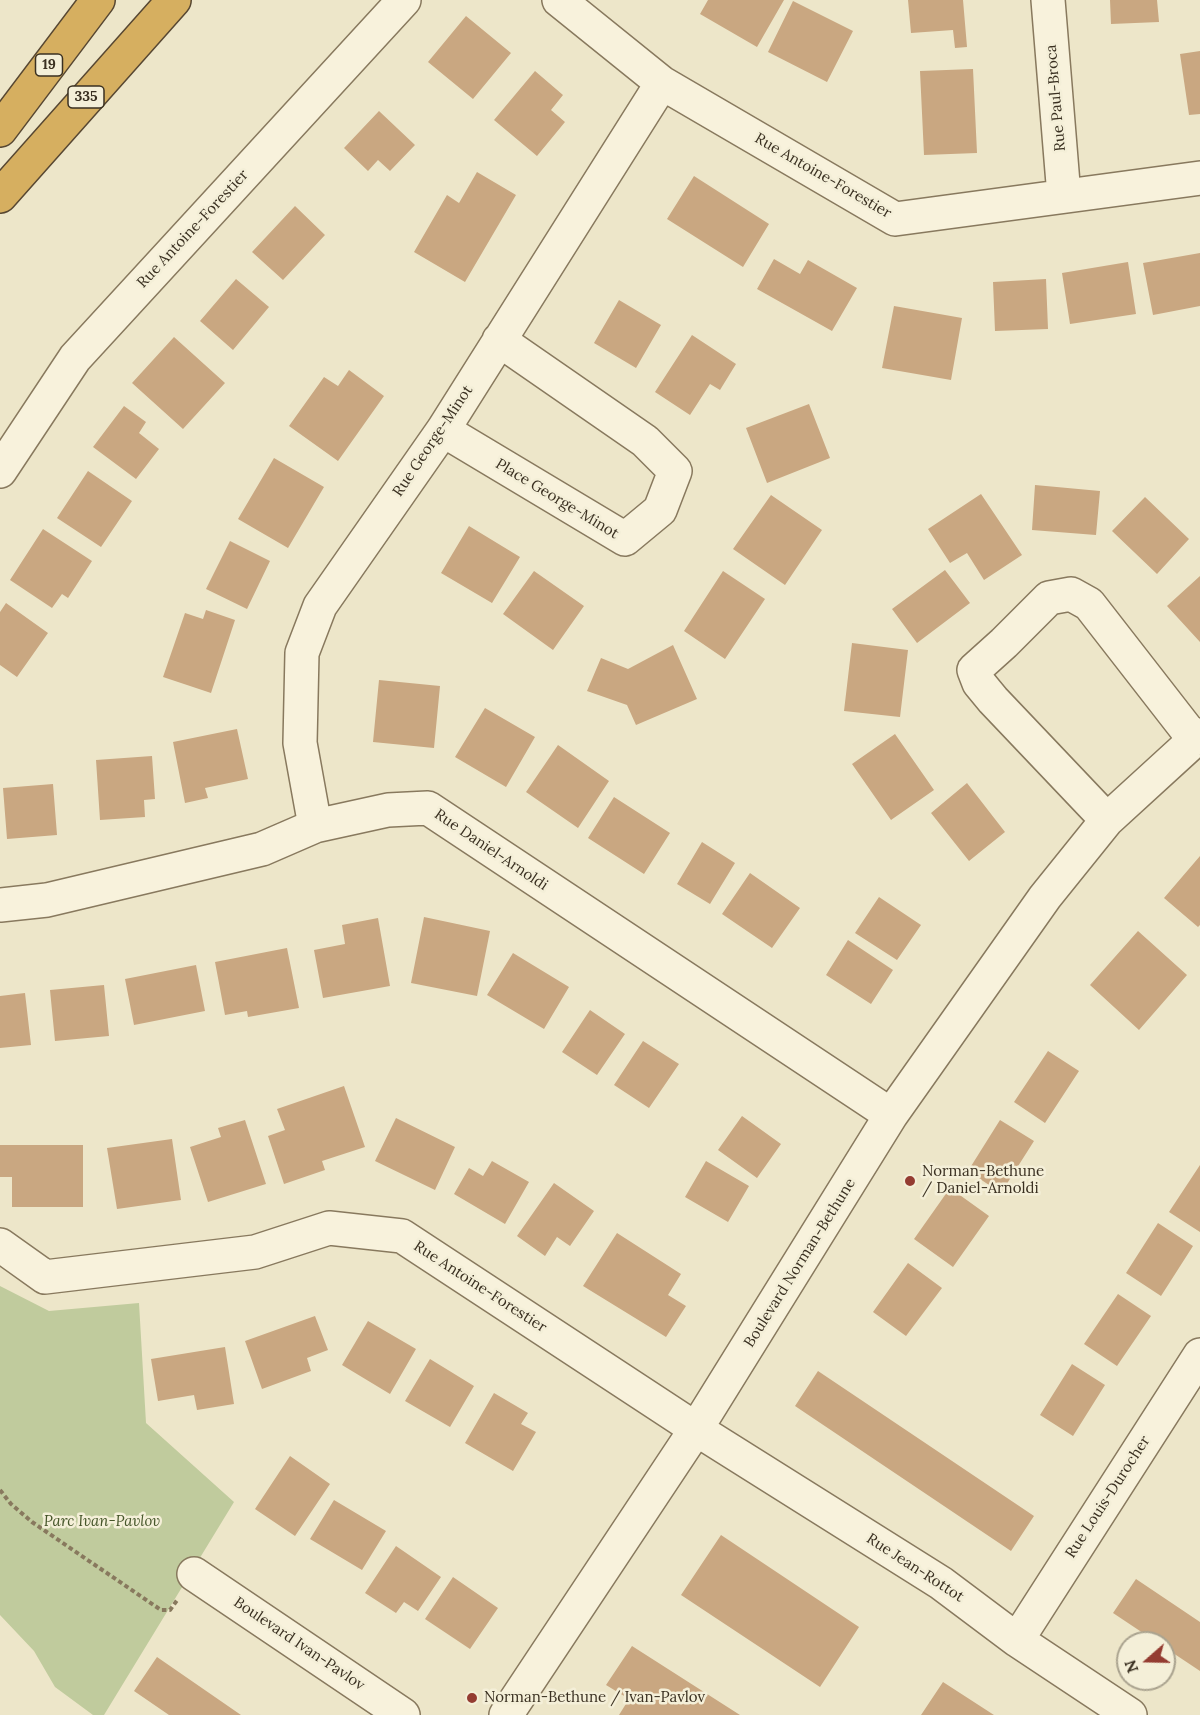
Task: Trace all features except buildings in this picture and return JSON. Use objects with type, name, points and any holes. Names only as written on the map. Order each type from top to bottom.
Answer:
[{"type":"highway","name":"19","points":[[0,130],[98,0]]},
{"type":"highway","name":"335","points":[[0,196],[174,0]]},
{"type":"street","name":"Rue Antoine-Forestier","points":[[0,471],[75,358],[404,0]]},
{"type":"street","name":"Rue Antoine-Forestier","points":[[559,0],[662,83],[895,219],[1200,178]]},
{"type":"street","name":"Rue Paul-Broca","points":[[1048,0],[1064,195]]},
{"type":"street","name":"Rue George-Minot","points":[[315,826],[300,743],[302,653],[320,606],[443,430],[662,83]]},
{"type":"street","name":"Place George-Minot","points":[[443,430],[625,539],[660,510],[675,471],[645,441],[499,340]]},
{"type":"street","name":"Boulevard Norman-Bethune","points":[[506,1715],[696,1429],[891,1115],[1045,897],[1107,820],[1197,737],[1089,604],[1071,594],[1049,598],[974,670],[979,683],[993,700],[1107,820]]},
{"type":"street","name":"Rue Daniel-Arnoldi","points":[[0,905],[47,900],[262,849],[315,826],[388,810],[428,808],[891,1115]]},
{"type":"street","name":"Rue Antoine-Forestier","points":[[0,1245],[45,1277],[255,1252],[328,1228],[402,1236],[696,1429]]},
{"type":"street","name":"Rue Louis-Durocher","points":[[1017,1640],[1200,1355]]},
{"type":"street","name":"Rue Jean-Rottot","points":[[696,1429],[941,1583],[1017,1640],[1130,1715]]},
{"type":"street","name":"Boulevard Ivan-Pavlov","points":[[194,1574],[403,1715]]},
{"type":"path","points":[[0,1490],[11,1504],[32,1522],[161,1610],[165,1611],[174,1606],[194,1574]]},
{"type":"green space","name":"Parc Ivan-Pavlov","points":[[0,1286],[49,1311],[139,1303],[146,1423],[234,1502],[104,1715],[93,1715],[55,1687],[34,1651],[0,1615]]},
{"type":"place","name":"Norman-Bethune / Daniel-Arnoldi","points":[[910,1181]]},
{"type":"place","name":"Norman-Bethune / Ivan-Pavlov","points":[[472,1698]]}]
